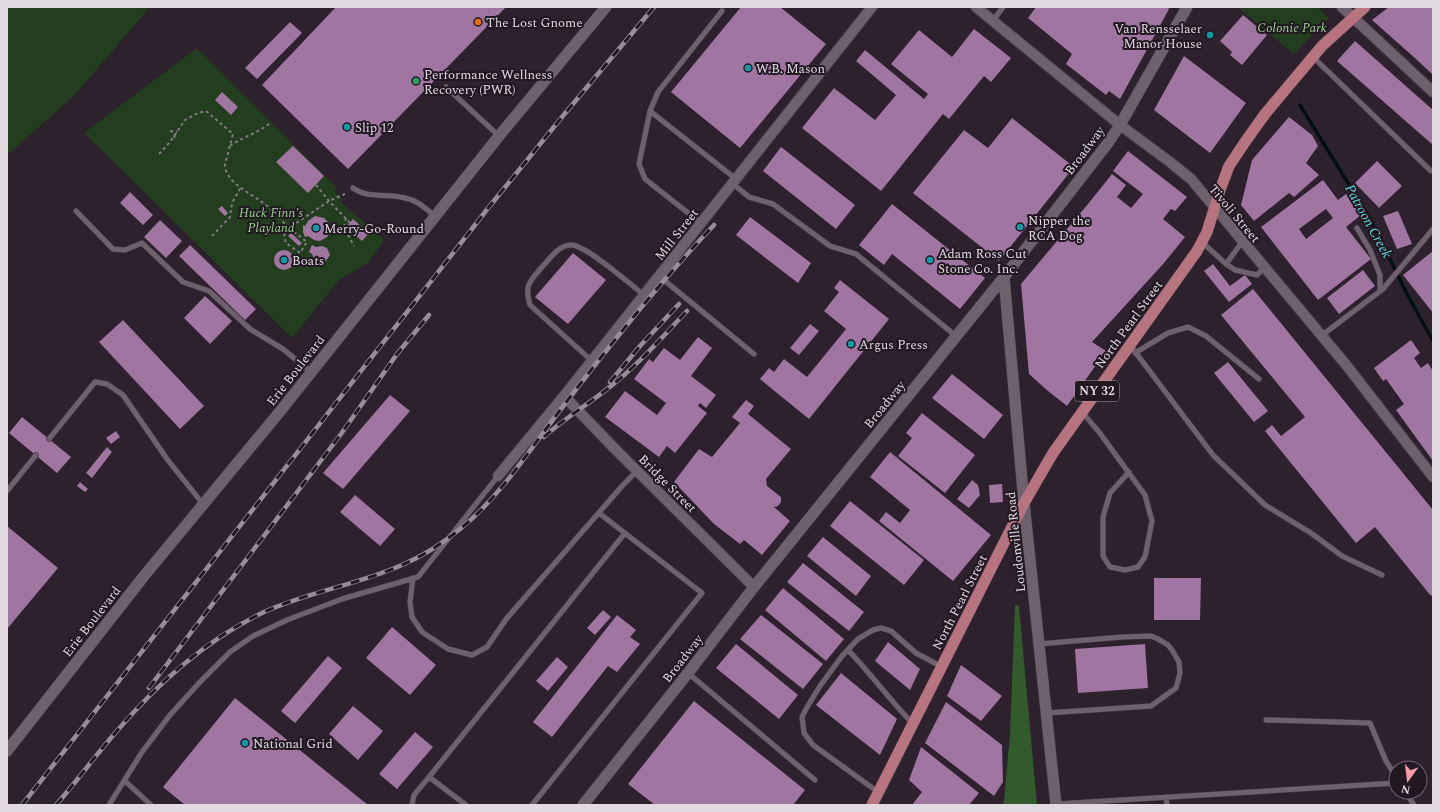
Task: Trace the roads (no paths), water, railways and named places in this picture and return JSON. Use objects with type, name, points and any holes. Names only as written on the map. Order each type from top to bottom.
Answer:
[{"type":"main road","name":"North Pearl Street","points":[[872,805],[1024,502],[1053,453],[1082,412],[1132,349],[1197,251],[1207,232],[1229,166],[1265,114],[1322,46],[1365,7]]},
{"type":"street","name":"Erie Boulevard","points":[[7,751],[144,576],[312,372],[499,136],[606,7]]},
{"type":"street","name":"Mill Street","points":[[498,476],[592,361],[872,7]]},
{"type":"street","name":"Tivoli Street","points":[[976,7],[1120,125],[1170,162],[1190,179],[1347,366],[1433,477]]},
{"type":"street","name":"Broadway","points":[[583,805],[754,587],[1004,277],[1108,143],[1120,125],[1187,7]]},
{"type":"street","points":[[1342,7],[1433,92]]},
{"type":"street","name":"Loudonville Road","points":[[1004,277],[1024,502],[1056,805]]},
{"type":"street","name":"Bridge Street","points":[[564,396],[754,587]]},
{"type":"lane","points":[[993,21],[1004,7]]},
{"type":"lane","points":[[701,223],[645,178],[639,164],[650,111],[658,92],[722,11]]},
{"type":"lane","points":[[1313,57],[1430,171],[1433,171]]},
{"type":"lane","points":[[446,87],[499,136]]},
{"type":"lane","points":[[650,111],[734,181],[749,196],[773,204],[830,246],[856,254],[956,336]]},
{"type":"lane","points":[[353,188],[358,192],[366,194],[390,195],[406,198],[423,207],[435,216]]},
{"type":"lane","points":[[76,211],[113,249],[125,250],[142,243],[183,282],[209,291],[250,329],[283,349],[312,372]]},
{"type":"lane","points":[[1358,228],[1370,250],[1380,275],[1382,290]]},
{"type":"lane","points":[[1321,336],[1382,290],[1433,229]]},
{"type":"lane","points":[[1202,242],[1226,264],[1235,270],[1257,275],[1264,268]]},
{"type":"lane","points":[[1226,264],[1242,242]]},
{"type":"lane","points":[[592,361],[530,305],[527,293],[531,280],[558,249],[571,245],[585,249],[644,295]]},
{"type":"lane","points":[[659,276],[754,354]]},
{"type":"lane","points":[[1259,378],[1206,336],[1188,327],[1168,333],[1132,349],[1213,455],[1265,505],[1311,533],[1342,556],[1382,575]]},
{"type":"lane","points":[[49,439],[95,382],[107,384],[123,394],[167,459],[203,504]]},
{"type":"lane","points":[[1082,412],[1099,432],[1129,472],[1145,495],[1152,521],[1145,557],[1138,567],[1125,570],[1110,567],[1103,556],[1104,517],[1110,493],[1129,472]]},
{"type":"lane","points":[[7,491],[36,455]]},
{"type":"lane","points":[[413,578],[410,602],[412,617],[422,632],[448,650],[472,655],[486,647],[507,618],[637,471]]},
{"type":"lane","points":[[109,805],[142,752],[170,715],[230,652],[253,636],[286,620],[342,599],[418,577],[498,476]]},
{"type":"lane","points":[[532,805],[702,593],[599,513]]},
{"type":"lane","points":[[412,805],[414,795],[625,533]]},
{"type":"lane","points":[[878,792],[813,745],[804,733],[802,717],[806,709],[820,686],[848,650],[858,639],[873,630],[881,628],[891,631],[916,653],[942,667]]},
{"type":"lane","points":[[1040,644],[1151,636],[1168,645],[1179,662],[1180,673],[1176,688],[1151,706],[1047,713]]},
{"type":"lane","points":[[848,650],[865,668],[893,704],[913,724]]},
{"type":"lane","points":[[688,673],[815,780]]},
{"type":"lane","points":[[1266,720],[1370,724],[1388,764]]},
{"type":"lane","points":[[429,777],[466,805]]},
{"type":"lane","points":[[125,781],[151,805]]},
{"type":"lane","points":[[1056,805],[1388,783]]},
{"type":"lane","points":[[1166,797],[1167,805]]},
{"type":"waterway","name":"Patroon Creek","points":[[1300,105],[1370,219],[1408,296],[1433,341]]},
{"type":"railway","points":[[22,805],[489,207],[654,7]]},
{"type":"railway","points":[[56,805],[132,714],[165,681],[201,650],[241,624],[262,613],[297,599],[385,572],[410,561],[440,544],[475,516],[514,472],[549,424],[616,338],[674,269],[714,225]]},
{"type":"railway","points":[[610,382],[640,346],[679,304]]},
{"type":"railway","points":[[544,437],[627,373],[687,311]]},
{"type":"railway","points":[[149,688],[341,434],[397,354],[429,315]]},
{"type":"place","name":"The Lost Gnome","points":[[478,22]]},
{"type":"place","name":"Van Rensselaer Manor House","points":[[1210,35]]},
{"type":"place","name":"W.B. Mason","points":[[748,68]]},
{"type":"place","name":"Performance Wellness Recovery (PWR)","points":[[416,81]]},
{"type":"place","name":"Slip 12","points":[[347,127]]},
{"type":"place","name":"Nipper the RCA Dog","points":[[1020,227]]},
{"type":"place","name":"Merry-Go-Round","points":[[316,228]]},
{"type":"place","name":"Boats","points":[[284,260]]},
{"type":"place","name":"Adam Ross Cut Stone Co. Inc.","points":[[930,260]]},
{"type":"place","name":"Argus Press","points":[[851,344]]},
{"type":"place","name":"National Grid","points":[[245,743]]},
{"type":"park label","name":"Colonie Park","points":[[1292,27]]},
{"type":"park label","name":"Huck Finn's Playland","points":[[271,220]]}]
